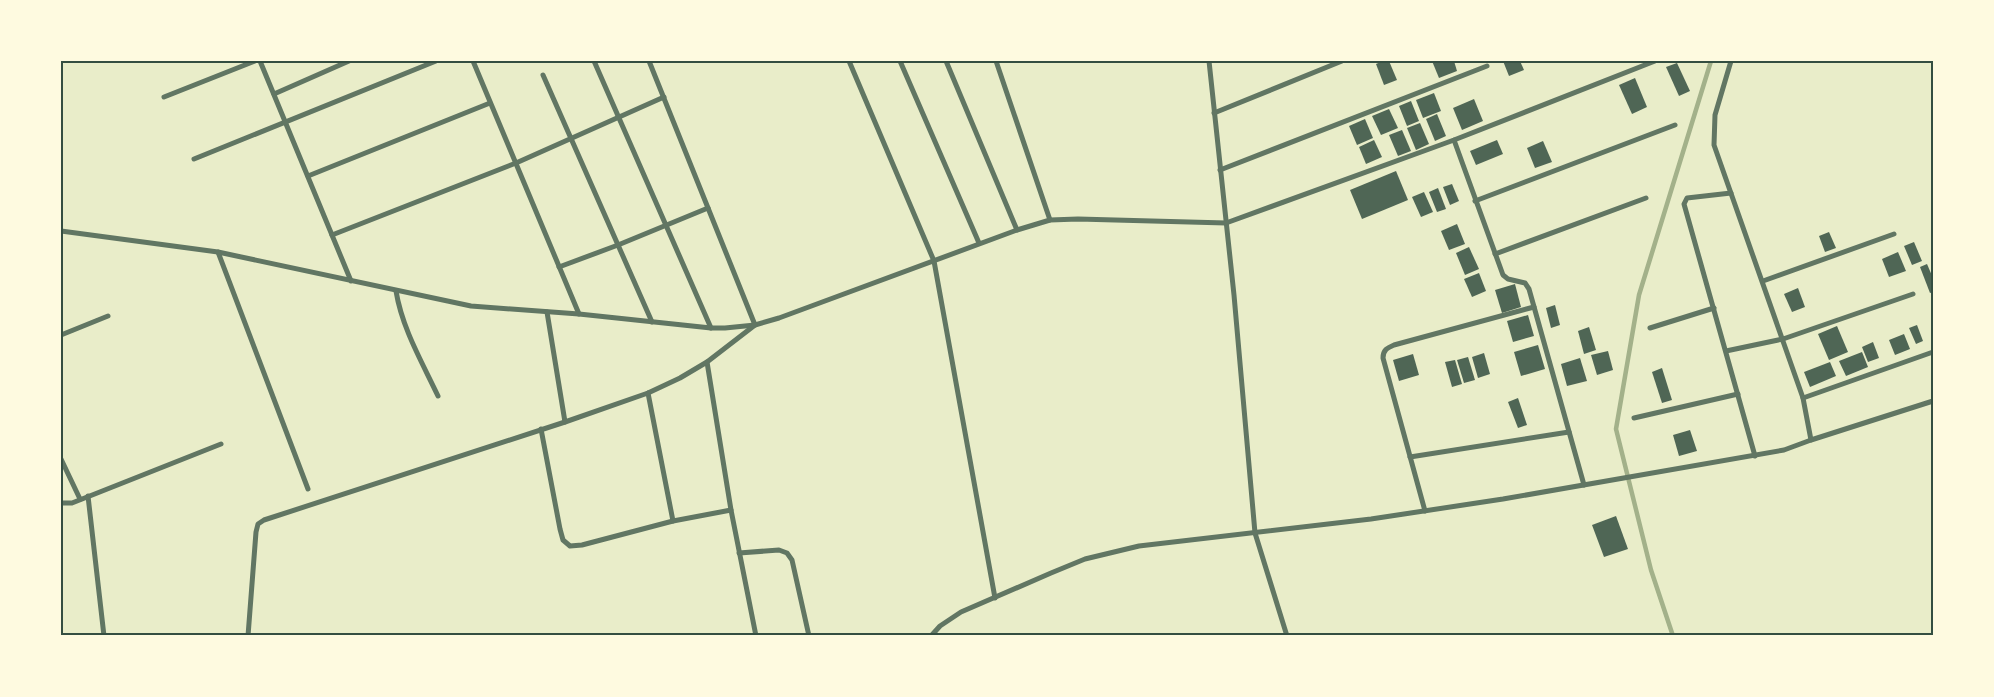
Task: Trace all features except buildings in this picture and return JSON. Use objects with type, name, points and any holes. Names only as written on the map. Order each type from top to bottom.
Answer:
[{"type":"street","points":[[164,97],[256,61]]},
{"type":"street","points":[[260,61],[351,281]]},
{"type":"street","points":[[274,94],[349,61]]},
{"type":"street","points":[[194,159],[436,61]]},
{"type":"street","points":[[473,61],[579,314]]},
{"type":"street","points":[[594,61],[711,328]]},
{"type":"street","points":[[649,61],[755,325]]},
{"type":"street","points":[[849,61],[934,261],[994,598]]},
{"type":"street","points":[[900,61],[979,243]]},
{"type":"street","points":[[946,61],[1017,230]]},
{"type":"street","points":[[996,61],[1050,220]]},
{"type":"street","points":[[1209,61],[1234,295],[1255,532],[1287,636]]},
{"type":"street","points":[[1214,113],[1342,61]]},
{"type":"street","points":[[61,231],[218,252],[471,306],[579,314],[711,328],[755,325],[779,318],[979,243],[1050,220],[1078,218],[1226,223],[1454,140],[1655,61]]},
{"type":"street","points":[[1731,61],[1715,115],[1714,145],[1803,398],[1811,440]]},
{"type":"street","points":[[1220,170],[1487,66]]},
{"type":"street","points":[[543,75],[652,322]]},
{"type":"street","points":[[332,235],[516,163],[664,97]]},
{"type":"street","points":[[308,176],[490,103]]},
{"type":"street","points":[[1475,201],[1675,125]]},
{"type":"street","points":[[1454,140],[1503,275],[1508,279],[1525,283],[1529,289],[1584,485]]},
{"type":"street","points":[[1731,193],[1694,196],[1687,198],[1684,204],[1755,456]]},
{"type":"street","points":[[1495,254],[1646,198]]},
{"type":"street","points":[[559,267],[708,208]]},
{"type":"street","points":[[1763,282],[1894,234]]},
{"type":"street","points":[[218,252],[308,489]]},
{"type":"street","points":[[396,291],[399,309],[438,396]]},
{"type":"street","points":[[1726,351],[1783,339],[1914,294]]},
{"type":"street","points":[[1425,511],[1382,353],[1386,348],[1534,307]]},
{"type":"street","points":[[1650,328],[1714,308]]},
{"type":"street","points":[[547,312],[565,422]]},
{"type":"street","points":[[61,335],[108,316]]},
{"type":"street","points":[[248,636],[258,524],[276,516],[648,393],[680,378],[707,362],[755,325]]},
{"type":"street","points":[[1803,398],[1933,352]]},
{"type":"street","points":[[707,362],[756,636]]},
{"type":"street","points":[[648,393],[673,521]]},
{"type":"street","points":[[1634,418],[1738,394]]},
{"type":"street","points":[[931,636],[940,626],[961,612],[1085,559],[1113,551],[1139,546],[1425,511],[1755,456],[1784,450],[1933,401]]},
{"type":"street","points":[[541,429],[560,529],[563,540],[570,546],[582,545],[673,521],[732,510]]},
{"type":"street","points":[[1410,457],[1569,432]]},
{"type":"street","points":[[61,503],[72,502],[221,444]]},
{"type":"street","points":[[61,459],[80,499]]},
{"type":"street","points":[[88,496],[104,636]]},
{"type":"street","points":[[740,554],[779,550],[787,553],[792,560],[809,636]]},
{"type":"waterway","points":[[1673,636],[1651,570],[1616,429],[1639,295],[1711,61]]}]
